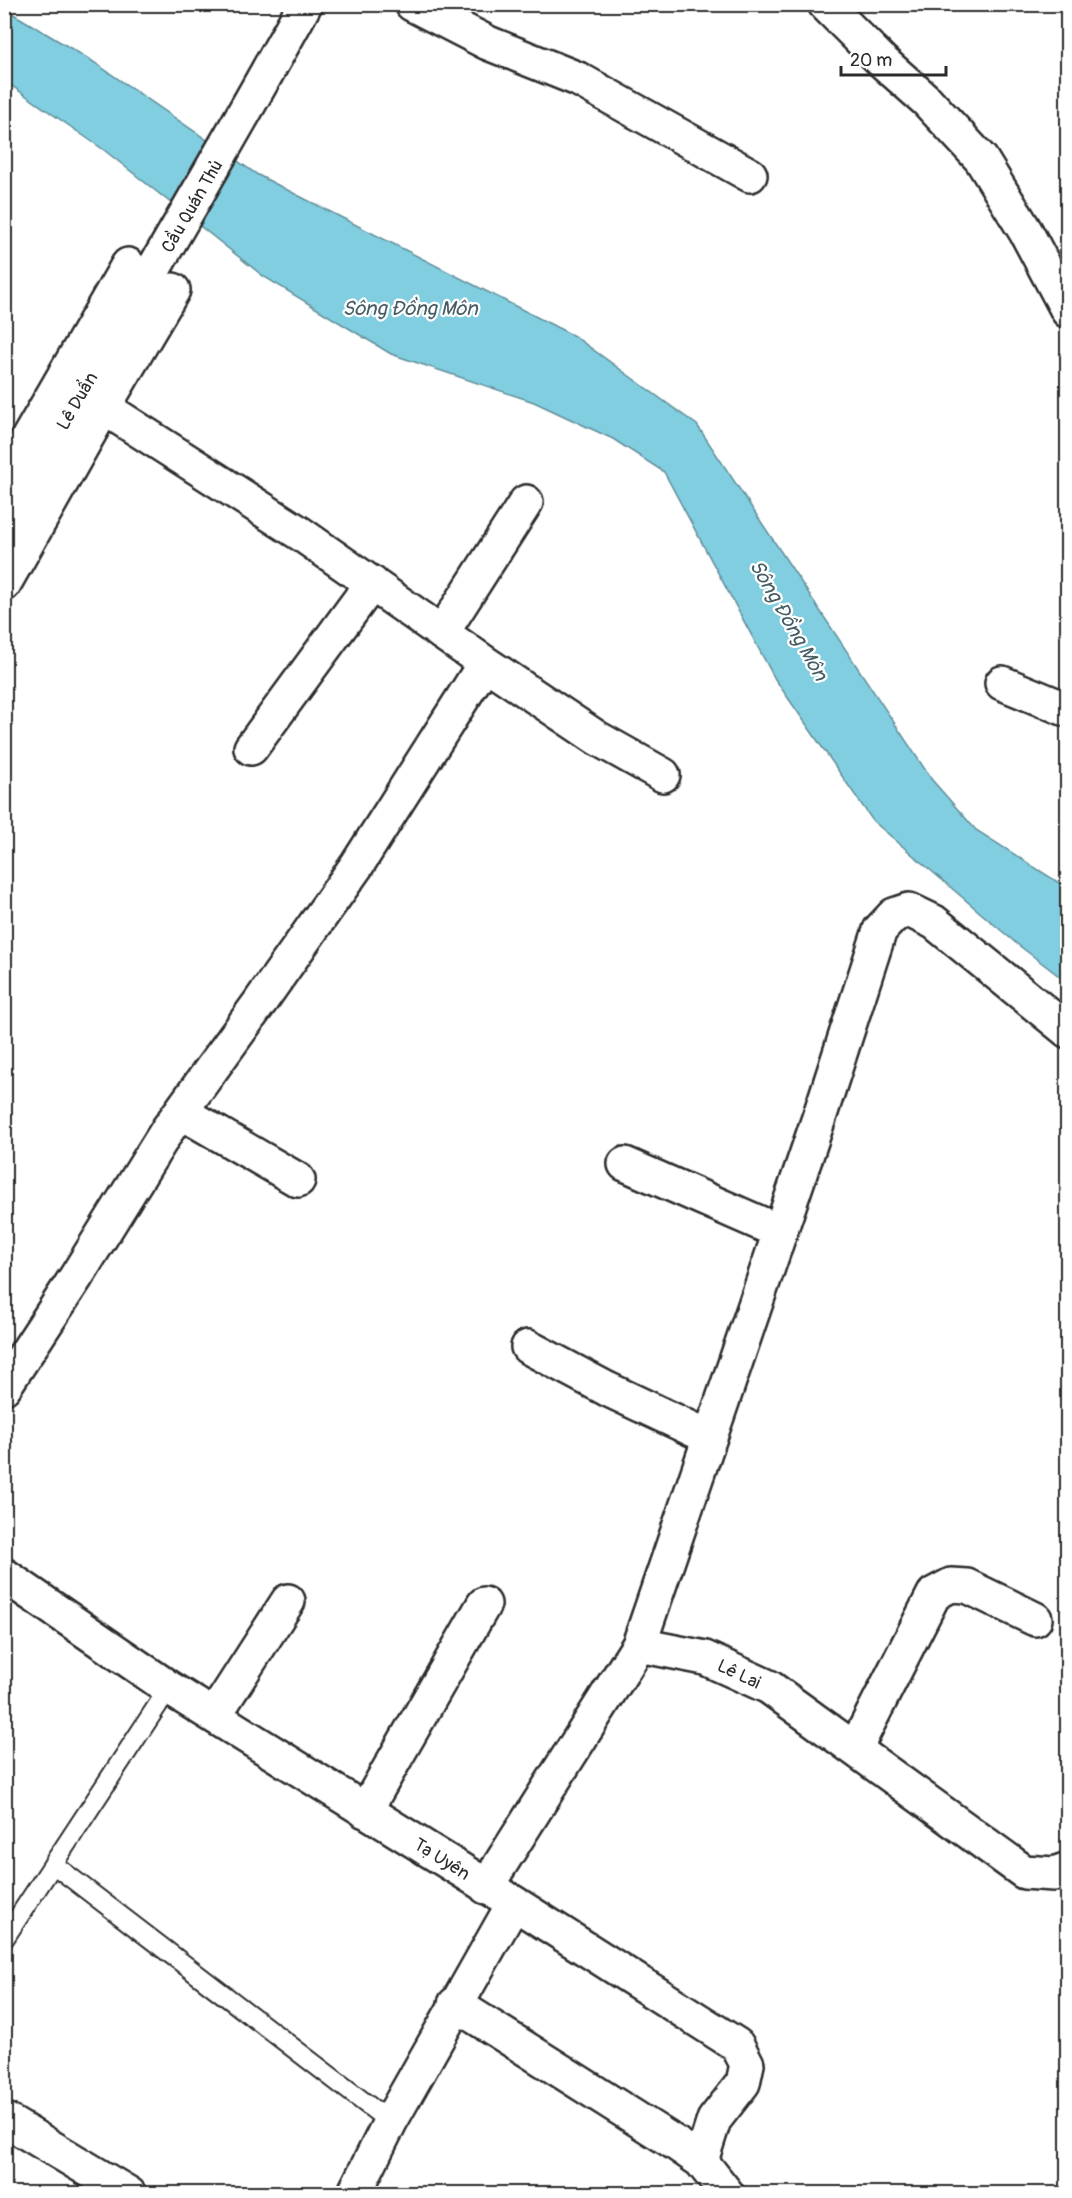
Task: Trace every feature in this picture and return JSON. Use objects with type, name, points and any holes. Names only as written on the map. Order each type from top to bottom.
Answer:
[{"type":"street","name":"Cầu Quán Thủ","points":[[150,277],[232,137],[305,4]]},
{"type":"street","points":[[412,4],[488,43],[578,80],[750,175]]},
{"type":"street","points":[[825,4],[882,61],[927,101],[981,159],[1026,232],[1068,311]]},
{"type":"street","points":[[4,480],[150,277]]},
{"type":"street","name":"Lê Duẩn","points":[[4,528],[92,400],[150,277]]},
{"type":"street","points":[[4,584],[92,400],[301,534],[484,663],[597,738],[663,776]]},
{"type":"street","points":[[442,633],[526,502]]},
{"type":"street","points":[[251,748],[372,583]]},
{"type":"street","points":[[4,1387],[168,1129],[357,865],[484,663]]},
{"type":"street","points":[[1002,683],[1068,710]]},
{"type":"street","points":[[486,1887],[639,1644],[780,1232],[880,930],[894,915],[909,910],[934,922],[1068,1031]]},
{"type":"street","points":[[181,1112],[298,1180]]},
{"type":"street","points":[[626,1164],[780,1232]]},
{"type":"street","points":[[528,1347],[607,1389],[709,1437]]},
{"type":"street","name":"Tạ Uyên","points":[[4,1575],[169,1688],[737,2045],[747,2064],[743,2083],[714,2121],[714,2183]]},
{"type":"street","points":[[855,1749],[934,1594],[951,1586],[967,1586],[1035,1619]]},
{"type":"street","points":[[214,1716],[288,1601]]},
{"type":"street","points":[[365,1811],[484,1604]]},
{"type":"street","name":"Lê Lai","points":[[639,1644],[705,1658],[769,1688],[1024,1872],[1054,1874],[1068,1869]]},
{"type":"street","points":[[354,2193],[455,2004],[514,1903]]},
{"type":"street","points":[[455,2004],[654,2129],[714,2183]]},
{"type":"street","points":[[4,2119],[128,2193]]},
{"type":"lane","points":[[4,1939],[169,1688]]},
{"type":"lane","points":[[53,1864],[390,2122]]},
{"type":"water","name":"Sông Đồng Môn","points":[[5,9],[92,61],[258,175],[574,336],[697,425],[932,780],[976,830],[1067,888],[1067,982],[1017,944],[873,821],[775,679],[664,472],[613,439],[534,402],[391,354],[263,276],[104,150],[5,81]]}]
